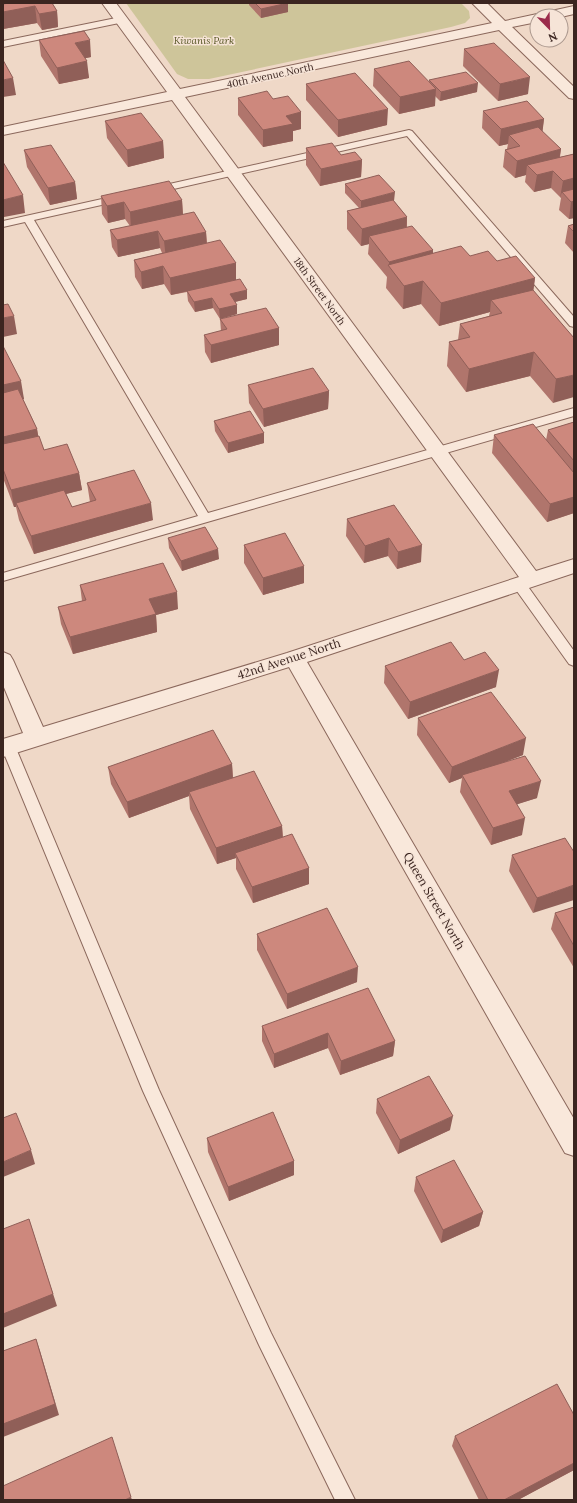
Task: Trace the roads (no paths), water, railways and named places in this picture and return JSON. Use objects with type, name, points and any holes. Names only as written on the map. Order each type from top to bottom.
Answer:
[{"type":"street","name":"18th Street North","points":[[109,3],[175,95],[437,450],[525,582]]},
{"type":"street","points":[[479,3],[574,95]]},
{"type":"street","name":"40th Avenue North","points":[[3,132],[529,20]]},
{"type":"street","name":"42nd Avenue North","points":[[6,747],[294,658],[574,566]]},
{"type":"street","name":"Queen Street North","points":[[294,658],[574,1144]]},
{"type":"street","points":[[3,660],[36,737]]},
{"type":"lane","points":[[3,44],[121,20]]},
{"type":"lane","points":[[149,192],[409,133],[574,324]]},
{"type":"lane","points":[[3,224],[127,197]]},
{"type":"lane","points":[[28,219],[205,518]]},
{"type":"lane","points":[[3,577],[437,450],[574,412]]},
{"type":"lane","points":[[525,582],[574,661]]},
{"type":"lane","points":[[6,747],[152,1091],[265,1339],[345,1500]]},
{"type":"park label","name":"Kiwanis Park","points":[[204,40]]}]
